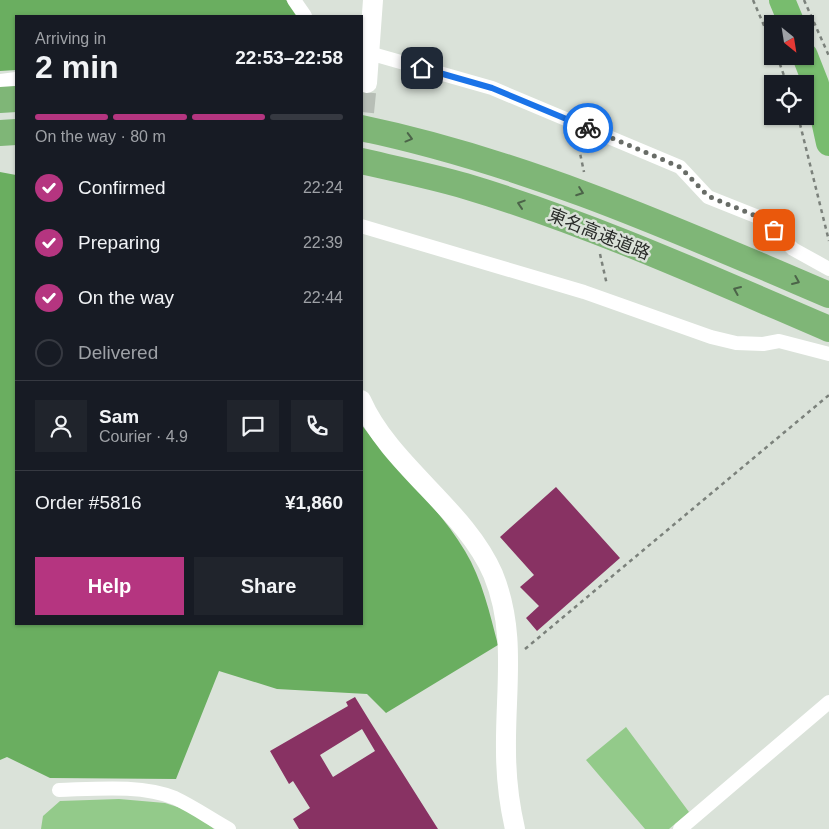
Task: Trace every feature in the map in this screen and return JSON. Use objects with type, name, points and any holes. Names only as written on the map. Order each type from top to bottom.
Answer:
[{"type":"highway","points":[[0,100],[15,99]]},
{"type":"highway","name":"東名高速道路","points":[[363,128],[472,155],[555,183],[622,208],[829,295]]},
{"type":"highway","points":[[0,133],[15,132]]},
{"type":"highway","name":"東名高速道路","points":[[363,161],[463,186],[542,211],[829,329]]},
{"type":"street","points":[[294,0],[305,15]]},
{"type":"street","points":[[373,0],[366,70],[492,88],[680,167],[708,196],[763,219],[793,249],[829,269]]},
{"type":"street","points":[[0,80],[15,79]]},
{"type":"street","points":[[363,227],[584,292],[711,337],[736,343],[763,344],[778,341],[829,354]]},
{"type":"street","points":[[363,403],[384,438],[470,537],[483,554],[493,574],[506,622],[509,652],[506,750],[509,802],[515,829]]},
{"type":"street","points":[[680,829],[829,702]]},
{"type":"street","points":[[59,790],[124,789],[158,794],[174,798],[230,829]]},
{"type":"path","points":[[753,0],[764,25]]},
{"type":"path","points":[[804,0],[829,56]]},
{"type":"path","points":[[574,122],[585,179]]},
{"type":"path","points":[[800,125],[829,241]]},
{"type":"path","points":[[600,251],[610,301]]},
{"type":"path","points":[[509,652],[527,648],[829,395]]},
{"type":"green space","points":[[0,0],[286,0],[297,15],[15,15],[15,70],[0,71]]},
{"type":"green space","points":[[0,172],[15,175],[15,625],[363,625],[363,426],[428,502],[465,551],[481,585],[498,645],[386,713],[367,694],[277,689],[219,671],[176,779],[50,778],[7,757],[0,760]]},
{"type":"green space","points":[[626,727],[689,812],[669,829],[645,829],[586,760]]},
{"type":"green space","points":[[119,799],[165,803],[193,812],[214,829],[41,829],[43,816],[60,801]]},
{"type":"building","points":[[556,487],[620,558],[537,631],[526,618],[539,606],[520,587],[534,575],[500,537]]},
{"type":"building","points":[[355,697],[438,829],[299,829],[293,819],[310,808],[293,781],[289,784],[270,751],[348,706],[346,702]],"holes":[[[362,729],[375,751],[333,777],[320,755]]]},
{"type":"waterway","points":[[782,0],[788,15]]},
{"type":"waterway","points":[[809,65],[816,84],[829,143]]},
{"type":"tunnel","points":[[363,122],[367,83]]},
{"type":"way so far","points":[[588,128],[680,167],[708,196],[763,219],[774,230]]},
{"type":"route","points":[[422,68],[492,88],[588,128]]}]
